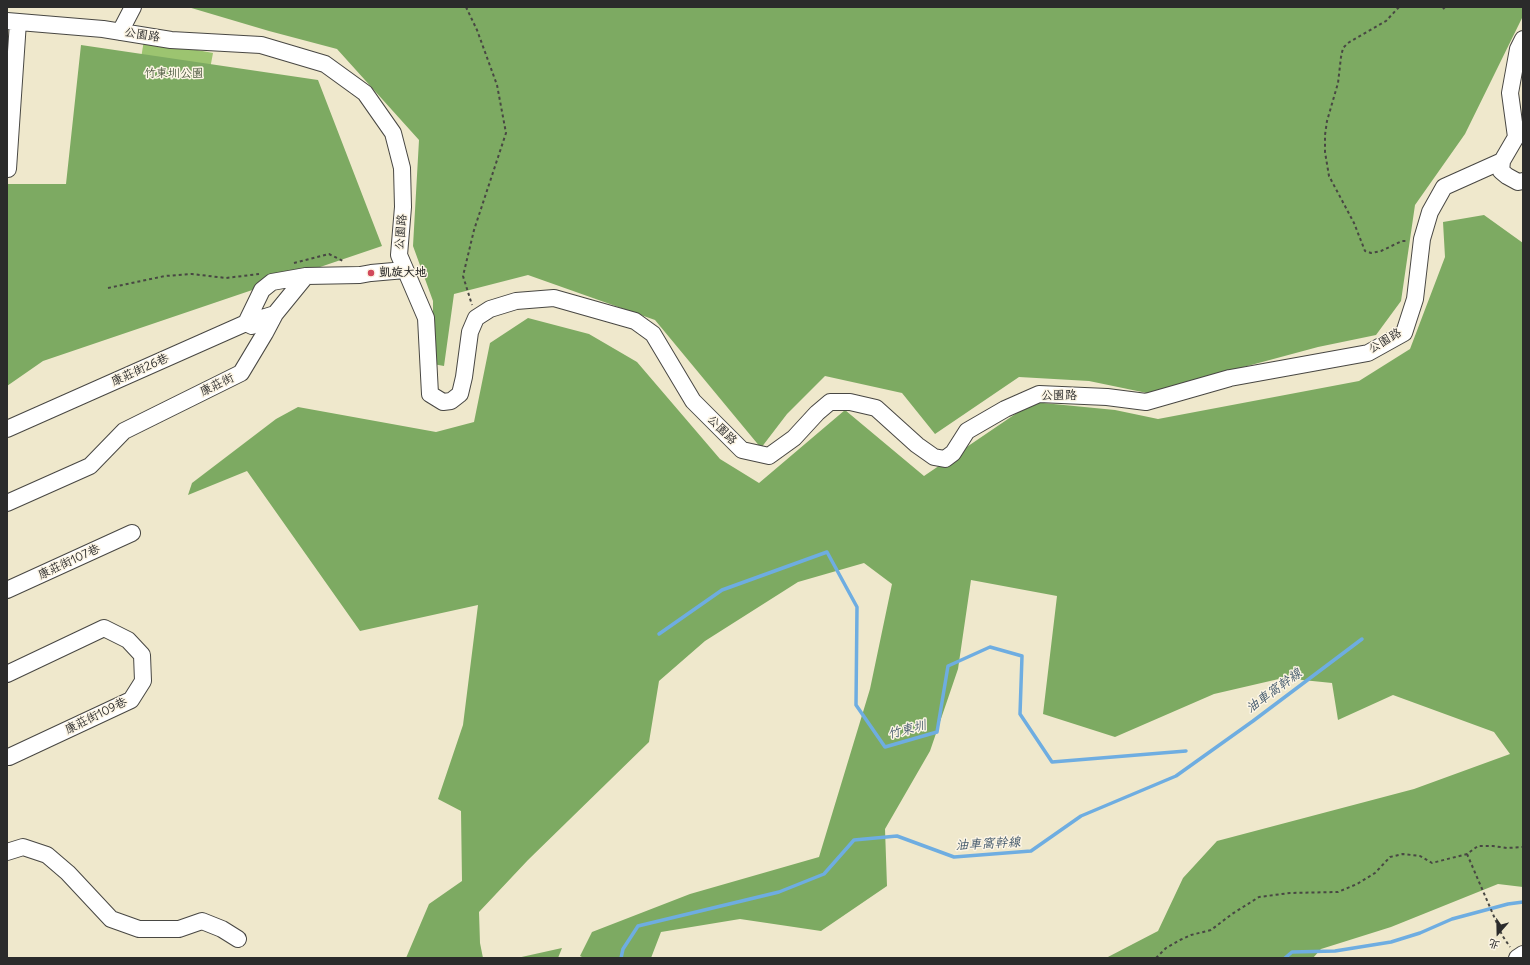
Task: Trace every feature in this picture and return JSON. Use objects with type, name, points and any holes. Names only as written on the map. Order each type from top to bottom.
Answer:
[{"type":"street","points":[[120,32],[133,7]]},
{"type":"street","points":[[8,169],[12,21]]},
{"type":"street","name":"公園路","points":[[12,21],[120,32],[171,40],[261,45],[325,64],[364,93],[393,133],[402,168],[403,207],[399,255],[426,318],[430,394],[443,402],[451,401],[460,394],[464,377],[470,332],[476,318],[490,309],[516,301],[554,298],[635,321],[653,334],[693,401],[742,450],[770,456],[794,438],[817,413],[830,402],[850,402],[876,408],[928,453],[934,457],[945,458],[952,453],[968,431],[1006,409],[1039,394],[1107,397],[1146,402],[1230,378],[1368,352],[1404,333],[1415,299],[1422,239],[1430,212],[1444,187],[1502,161]]},
{"type":"street","points":[[1523,39],[1518,49],[1510,93],[1516,137],[1502,161],[1501,171],[1518,182],[1523,181]]},
{"type":"street","points":[[265,333],[246,323],[262,290],[272,282],[306,276],[360,275],[405,270]]},
{"type":"street","name":"康莊街","points":[[7,503],[90,466],[124,431],[241,373],[275,314],[306,276]]},
{"type":"street","name":"康莊街26巷","points":[[7,429],[246,323],[275,314]]},
{"type":"street","name":"康莊街107巷","points":[[7,590],[132,533]]},
{"type":"street","name":"康莊街109巷","points":[[7,674],[104,628],[128,640],[142,655],[143,681],[131,700],[9,758]]},
{"type":"street","points":[[7,852],[23,847],[47,855],[68,873],[111,919],[147,929],[179,929],[202,921],[222,929],[238,939]]},
{"type":"path","points":[[466,7],[477,30],[497,85],[506,133],[474,230],[463,276],[476,318]]},
{"type":"path","points":[[1399,7],[1386,21],[1348,43],[1343,48],[1338,83],[1327,121],[1325,135],[1325,159],[1329,176],[1354,223],[1365,251],[1371,253],[1381,251],[1402,241],[1422,239]]},
{"type":"path","points":[[292,263],[329,254],[349,264],[360,275]]},
{"type":"path","points":[[108,288],[165,276],[192,274],[226,278],[264,272]]},
{"type":"path","points":[[1156,958],[1166,948],[1180,940],[1191,935],[1211,930],[1232,914],[1259,897],[1290,893],[1338,892],[1357,884],[1375,873],[1390,857],[1403,854],[1420,856],[1432,863],[1467,854],[1478,846],[1507,848],[1523,847]]},
{"type":"path","points":[[1467,854],[1502,936],[1520,957]]},
{"type":"green space","points":[[188,7],[1523,7],[1523,16],[1465,134],[1415,205],[1401,301],[1376,335],[1318,347],[1147,393],[1089,381],[1019,377],[935,434],[902,393],[825,376],[787,414],[761,448],[655,320],[528,275],[454,294],[444,366],[433,364],[433,301],[413,246],[419,140],[337,49]]},
{"type":"green space","name":"竹東圳公園","points":[[144,40],[213,53],[203,107],[135,95]]},
{"type":"green space","points":[[81,45],[318,80],[382,246],[43,361],[7,386],[7,184],[66,184]]},
{"type":"green space","points":[[1484,215],[1523,243],[1523,887],[1498,884],[1391,927],[1321,949],[1313,958],[1106,958],[1158,931],[1183,878],[1217,841],[1414,789],[1510,754],[1494,732],[1393,695],[1338,720],[1332,683],[1283,678],[1214,694],[1115,737],[1043,714],[1057,596],[971,580],[958,669],[930,751],[885,829],[887,886],[821,931],[740,919],[661,932],[651,958],[584,958],[580,956],[592,932],[690,894],[819,857],[870,689],[892,584],[864,563],[798,582],[705,641],[659,681],[649,742],[528,860],[479,912],[480,943],[483,958],[406,958],[429,904],[462,881],[461,811],[438,799],[463,725],[478,605],[360,631],[247,471],[188,495],[192,483],[276,419],[298,407],[436,432],[474,422],[490,343],[528,318],[589,334],[637,362],[720,459],[759,483],[845,410],[924,476],[1033,402],[1115,410],[1158,419],[1359,381],[1410,349],[1445,257],[1443,222]]},
{"type":"green space","points":[[562,948],[558,958],[517,958]]},
{"type":"waterway","name":"竹東圳","points":[[659,634],[722,590],[827,552],[857,607],[856,705],[885,747],[937,732],[948,666],[990,647],[1022,656],[1020,714],[1052,762],[1186,751]]},
{"type":"waterway","name":"油車窩幹線","points":[[621,958],[623,949],[638,926],[779,892],[824,874],[854,840],[897,836],[954,857],[1031,851],[1081,816],[1176,776],[1253,721],[1362,639]]},
{"type":"waterway","points":[[1285,958],[1292,952],[1335,951],[1391,942],[1420,933],[1452,919],[1508,904],[1523,902]]},
{"type":"place","name":"凱旋大地","points":[[371,273]]}]
